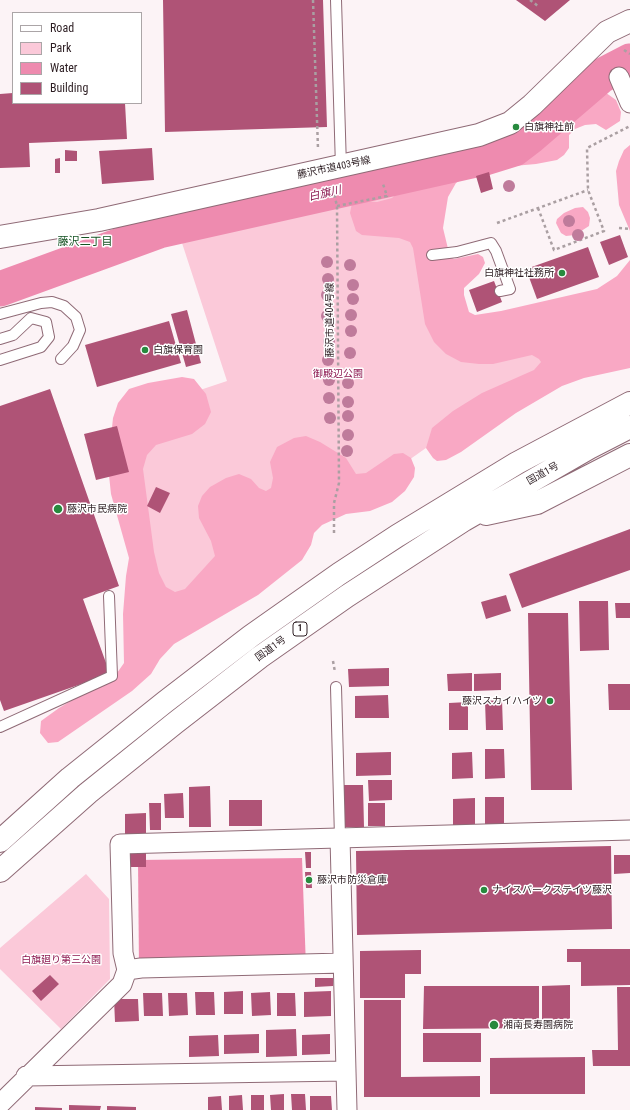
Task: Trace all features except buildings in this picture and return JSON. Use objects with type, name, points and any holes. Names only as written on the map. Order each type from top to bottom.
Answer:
[{"type":"main road","name":"藤沢市道403号線","points":[[0,237],[100,220],[479,135],[510,123],[532,105],[607,32],[630,21]]},
{"type":"main road","name":"1","points":[[0,841],[70,778],[165,702],[251,636],[339,574],[397,536],[517,463],[630,403]]},
{"type":"main road","name":"国道1号","points":[[0,871],[88,793],[175,723],[260,658],[347,596],[464,520],[589,448],[630,427]]},
{"type":"main road","points":[[464,520],[537,503],[630,455]]},
{"type":"street","points":[[618,77],[630,103]]},
{"type":"street","points":[[0,1104],[26,1076],[122,984],[126,970],[123,953],[120,844],[630,830]]},
{"type":"street","points":[[340,838],[347,1110]]},
{"type":"street","points":[[126,970],[141,968],[343,962]]},
{"type":"street","points":[[26,1076],[346,1071]]},
{"type":"lane","points":[[336,0],[341,167]]},
{"type":"lane","points":[[432,255],[457,252],[491,243],[496,251],[510,289],[500,291]]},
{"type":"lane","points":[[0,314],[40,303],[52,302],[64,306],[76,317],[80,330],[73,346],[61,359]]},
{"type":"lane","points":[[0,339],[13,335],[32,318],[46,322],[49,337],[41,346],[0,360]]},
{"type":"lane","points":[[0,727],[112,676],[109,596]]},
{"type":"lane","points":[[336,687],[340,838]]},
{"type":"path","points":[[313,0],[318,155]]},
{"type":"path","points":[[530,0],[538,6]]},
{"type":"path","points":[[624,50],[630,54]]},
{"type":"path","points":[[538,208],[554,250],[604,231],[588,190],[587,148],[630,126]]},
{"type":"path","points":[[337,206],[387,196],[384,184]]},
{"type":"path","name":"藤沢市道404号線","points":[[333,188],[337,206],[339,483],[334,503],[334,533]]},
{"type":"path","points":[[497,223],[588,190]]},
{"type":"path","points":[[620,228],[630,229]]},
{"type":"green space","name":"御殿辺公園","points":[[430,185],[435,319],[582,347],[457,426],[142,649],[134,412],[227,381],[182,243],[322,203],[372,192]]},
{"type":"green space","name":"白旗廻り第三公園","points":[[86,874],[109,899],[110,979],[61,1029],[0,969],[0,948]]},
{"type":"shaded area","points":[[602,90],[616,100],[621,112],[620,121],[606,130],[596,124],[585,125],[575,129],[569,135],[569,148],[564,155],[557,160],[536,164],[491,168],[477,171],[465,177],[456,183],[448,197],[443,228],[450,257],[454,259],[478,254],[483,257],[485,263],[479,274],[464,288],[464,295],[469,312],[475,315],[501,311],[597,289],[617,276],[630,260],[630,368],[584,378],[562,386],[516,413],[461,452],[446,460],[437,461],[426,448],[432,428],[453,411],[482,393],[534,370],[541,362],[532,355],[493,364],[479,364],[461,362],[446,354],[434,342],[425,324],[413,248],[410,242],[399,238],[362,235],[356,231],[350,213],[352,203],[362,201],[377,202],[392,198],[402,188],[418,186],[445,176],[469,171],[526,150],[556,129],[572,111],[588,101],[595,93]]},
{"type":"shaded area","points":[[630,145],[630,231],[619,205],[616,171],[624,150]]},
{"type":"shaded area","points":[[583,207],[588,212],[590,218],[589,226],[575,235],[566,236],[561,233],[556,223],[557,219],[564,213],[575,208]]},
{"type":"shaded area","points":[[182,377],[194,379],[206,394],[211,412],[205,424],[192,434],[156,445],[147,455],[143,469],[154,552],[159,573],[166,587],[175,592],[185,589],[215,556],[211,541],[199,518],[198,506],[202,496],[210,487],[226,478],[239,474],[251,479],[259,488],[266,491],[271,488],[273,478],[270,462],[277,447],[294,438],[306,436],[320,442],[346,458],[356,474],[366,473],[394,454],[403,453],[411,458],[415,468],[414,477],[405,491],[392,502],[370,511],[346,514],[322,525],[314,533],[311,545],[302,560],[258,595],[174,644],[160,659],[151,674],[132,691],[58,742],[48,743],[40,733],[41,721],[59,708],[117,673],[124,663],[123,614],[129,558],[111,494],[108,466],[113,418],[118,403],[129,389],[148,383]]},
{"type":"water","points":[[302,858],[306,967],[139,968],[138,860]]},
{"type":"waterway","name":"白旗川","points":[[0,289],[159,231],[485,158],[514,149],[601,76],[630,61]]},
{"type":"place","name":"白旗神社前","points":[[516,127]]},
{"type":"place","name":"白旗神社社務所","points":[[562,273]]},
{"type":"place","name":"白旗保育園","points":[[145,350]]},
{"type":"place","name":"藤沢市民病院","points":[[58,509]]},
{"type":"place","name":"藤沢スカイハイツ","points":[[550,701]]},
{"type":"place","name":"藤沢市防災倉庫","points":[[309,880]]},
{"type":"place","name":"ナイスパークステイツ藤沢","points":[[484,890]]},
{"type":"place","name":"湘南長寿園病院","points":[[494,1025]]},
{"type":"district","name":"藤沢二丁目","points":[[85,242]]}]
